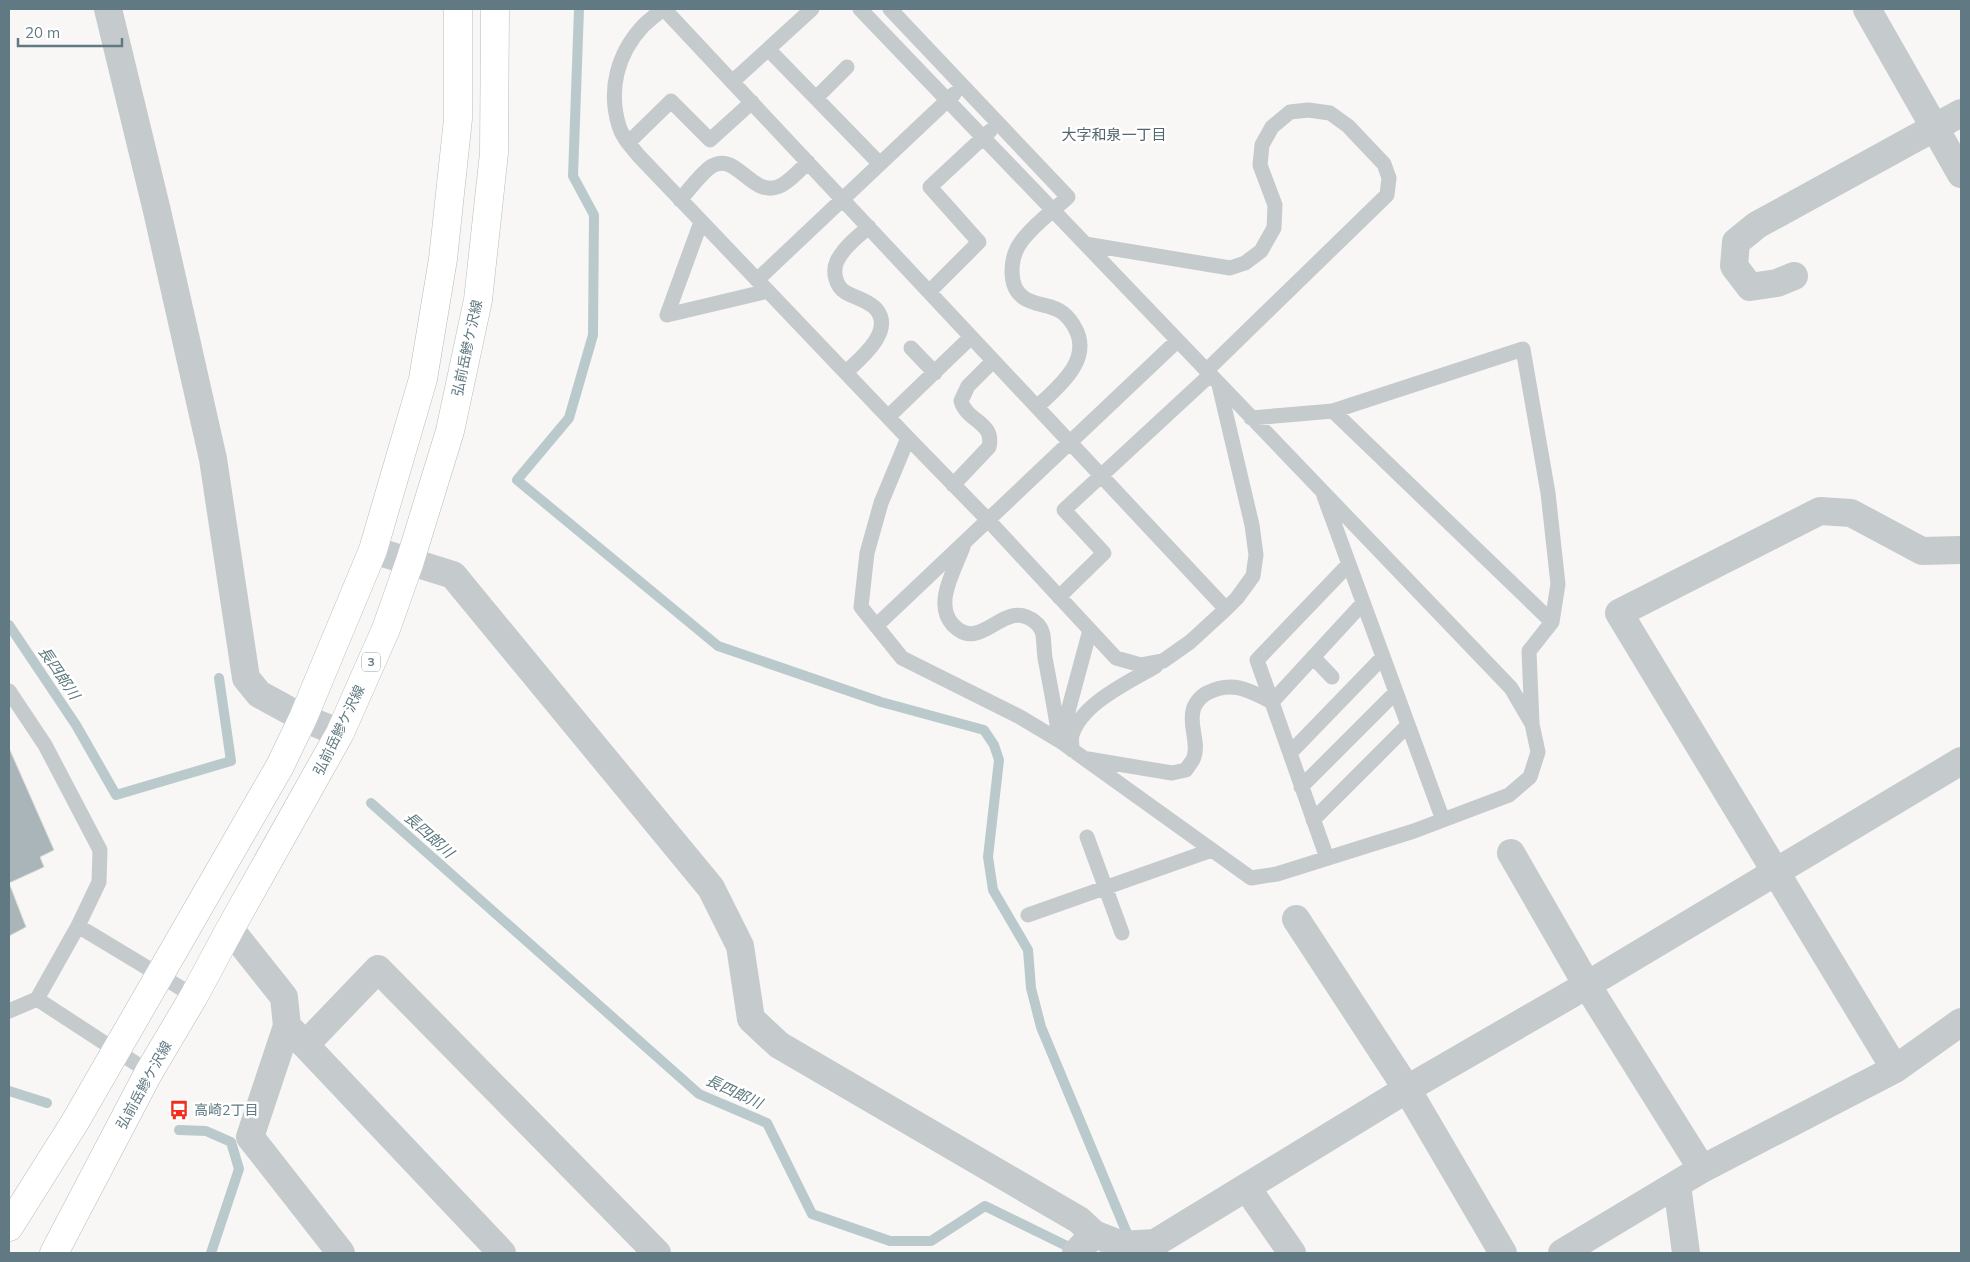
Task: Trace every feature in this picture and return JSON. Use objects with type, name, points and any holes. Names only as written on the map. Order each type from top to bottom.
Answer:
[{"type":"main road","points":[[9,1227],[75,1122],[280,766],[303,718],[373,550],[423,379],[443,259],[458,119],[458,9]]},
{"type":"main road","name":"弘前岳鰺ケ沢線","points":[[54,1253],[149,1072],[194,996],[340,733],[386,629],[410,561],[450,431],[478,300],[494,153],[495,9]]},
{"type":"street","points":[[108,9],[157,210],[213,459],[246,678],[259,694],[303,718],[340,733]]},
{"type":"street","points":[[1867,9],[1961,174]]},
{"type":"street","points":[[1794,276],[1777,283],[1750,288],[1734,266],[1736,242],[1757,224],[1961,113]]},
{"type":"street","points":[[1895,1069],[1619,614],[1820,511],[1851,513],[1922,551],[1961,550]]},
{"type":"street","points":[[373,550],[453,575],[711,888],[740,946],[751,1019],[779,1045],[1079,1220],[1085,1243],[1122,1245],[1155,1243],[1407,1089],[1587,985],[1961,762]]},
{"type":"street","points":[[1511,853],[1587,985],[1702,1169]]},
{"type":"street","points":[[1296,919],[1407,1089],[1504,1253]]},
{"type":"street","points":[[230,929],[284,997],[296,1036],[502,1253]]},
{"type":"street","points":[[341,1253],[250,1137],[296,1036],[378,969],[657,1253]]},
{"type":"street","points":[[1562,1253],[1702,1169],[1895,1069],[1961,1022]]},
{"type":"street","points":[[1677,1185],[1686,1253]]},
{"type":"street","points":[[1247,1188],[1292,1253]]},
{"type":"lane","points":[[1163,661],[1141,665],[1116,658],[988,520],[701,222],[628,143],[619,127],[614,100],[616,74],[627,49],[642,27],[663,9],[1226,609]]},
{"type":"lane","points":[[732,82],[812,9]]},
{"type":"lane","points":[[860,9],[1511,688],[1532,724]]},
{"type":"lane","points":[[890,9],[1068,197],[1020,243],[1011,267],[1014,286],[1023,297],[1036,304],[1050,306],[1062,312],[1070,320],[1079,335],[1080,351],[1073,369],[1037,407]]},
{"type":"lane","points":[[768,48],[880,164]]},
{"type":"lane","points":[[816,98],[847,67]]},
{"type":"lane","points":[[757,280],[963,86]]},
{"type":"lane","points":[[628,143],[671,102],[710,140],[752,102]]},
{"type":"lane","points":[[1059,597],[1104,553],[1064,510],[1211,377],[1387,195],[1389,178],[1384,164],[1348,126],[1330,113],[1308,110],[1290,112],[1272,126],[1262,146],[1260,165],[1275,205],[1274,228],[1261,251],[1245,263],[1230,268],[1085,244]]},
{"type":"lane","points":[[928,292],[979,242],[930,187],[998,123]]},
{"type":"lane","points":[[680,200],[714,165],[723,163],[733,166],[754,183],[763,187],[774,188],[787,182],[808,162]]},
{"type":"lane","points":[[701,222],[667,315],[768,291]]},
{"type":"lane","points":[[846,372],[869,351],[880,330],[881,318],[875,309],[856,296],[846,292],[838,284],[835,273],[836,263],[844,250],[869,227]]},
{"type":"lane","points":[[888,417],[971,337]]},
{"type":"lane","points":[[876,626],[1177,341]]},
{"type":"lane","points":[[911,348],[935,373]]},
{"type":"lane","points":[[908,438],[881,503],[867,553],[861,607],[902,658],[1020,717],[1060,740],[1251,878],[1277,874],[1443,820],[1509,795],[1530,777],[1538,752],[1532,724],[1529,651],[1552,622],[1558,584],[1548,493],[1524,349],[1333,411],[1251,418]]},
{"type":"lane","points":[[953,485],[989,447],[990,436],[987,430],[963,410],[961,401],[968,386],[993,361]]},
{"type":"lane","points":[[1078,754],[1072,736],[1081,718],[1095,704],[1190,642],[1237,598],[1253,576],[1256,555],[1252,525],[1211,377]]},
{"type":"lane","points":[[1333,411],[1552,622]]},
{"type":"lane","points":[[1321,490],[1443,820]]},
{"type":"lane","points":[[965,542],[946,594],[945,613],[949,621],[964,634],[983,632],[1010,616],[1027,617],[1039,626],[1043,635],[1044,651],[1060,740]]},
{"type":"lane","points":[[1326,858],[1257,660],[1349,564]]},
{"type":"lane","points":[[1272,702],[1363,603]]},
{"type":"lane","points":[[1060,740],[1090,630]]},
{"type":"lane","points":[[1313,657],[1332,676]]},
{"type":"lane","points":[[1290,753],[1383,657]]},
{"type":"lane","points":[[1078,754],[1172,773],[1186,770],[1194,757],[1196,742],[1193,710],[1202,695],[1218,688],[1236,686],[1252,691],[1272,702]]},
{"type":"lane","points":[[9,691],[45,745],[100,850],[99,882],[78,926],[37,999],[9,1011]]},
{"type":"lane","points":[[1302,787],[1396,692]]},
{"type":"lane","points":[[1313,820],[1408,725]]},
{"type":"lane","points":[[1087,837],[1122,933]]},
{"type":"lane","points":[[1028,915],[1212,850]]},
{"type":"lane","points":[[78,926],[194,996]]},
{"type":"lane","points":[[37,999],[149,1072]]},
{"type":"building","points":[[9,748],[54,850],[40,857],[44,867],[9,883]]},
{"type":"building","points":[[9,883],[26,927],[9,936]]},
{"type":"waterway","points":[[579,9],[573,176],[594,215],[593,335],[569,418],[517,480],[718,646],[881,702],[984,730],[994,745],[999,760],[988,857],[993,890],[1028,950],[1031,988],[1041,1027],[1131,1243]]},
{"type":"waterway","name":"長四郎川","points":[[9,625],[76,725],[116,795],[231,761],[219,678]]},
{"type":"waterway","name":"長四郎川","points":[[371,803],[699,1094],[767,1123],[812,1214],[890,1241],[931,1241],[985,1206],[1077,1251]]},
{"type":"waterway","points":[[9,1091],[47,1103]]},
{"type":"waterway","points":[[179,1130],[206,1131],[231,1142],[239,1169],[211,1253]]},
{"type":"place","name":"高崎2丁目","points":[[179,1110]]},
{"type":"district","name":"大字和泉一丁目","points":[[1114,135]]}]
